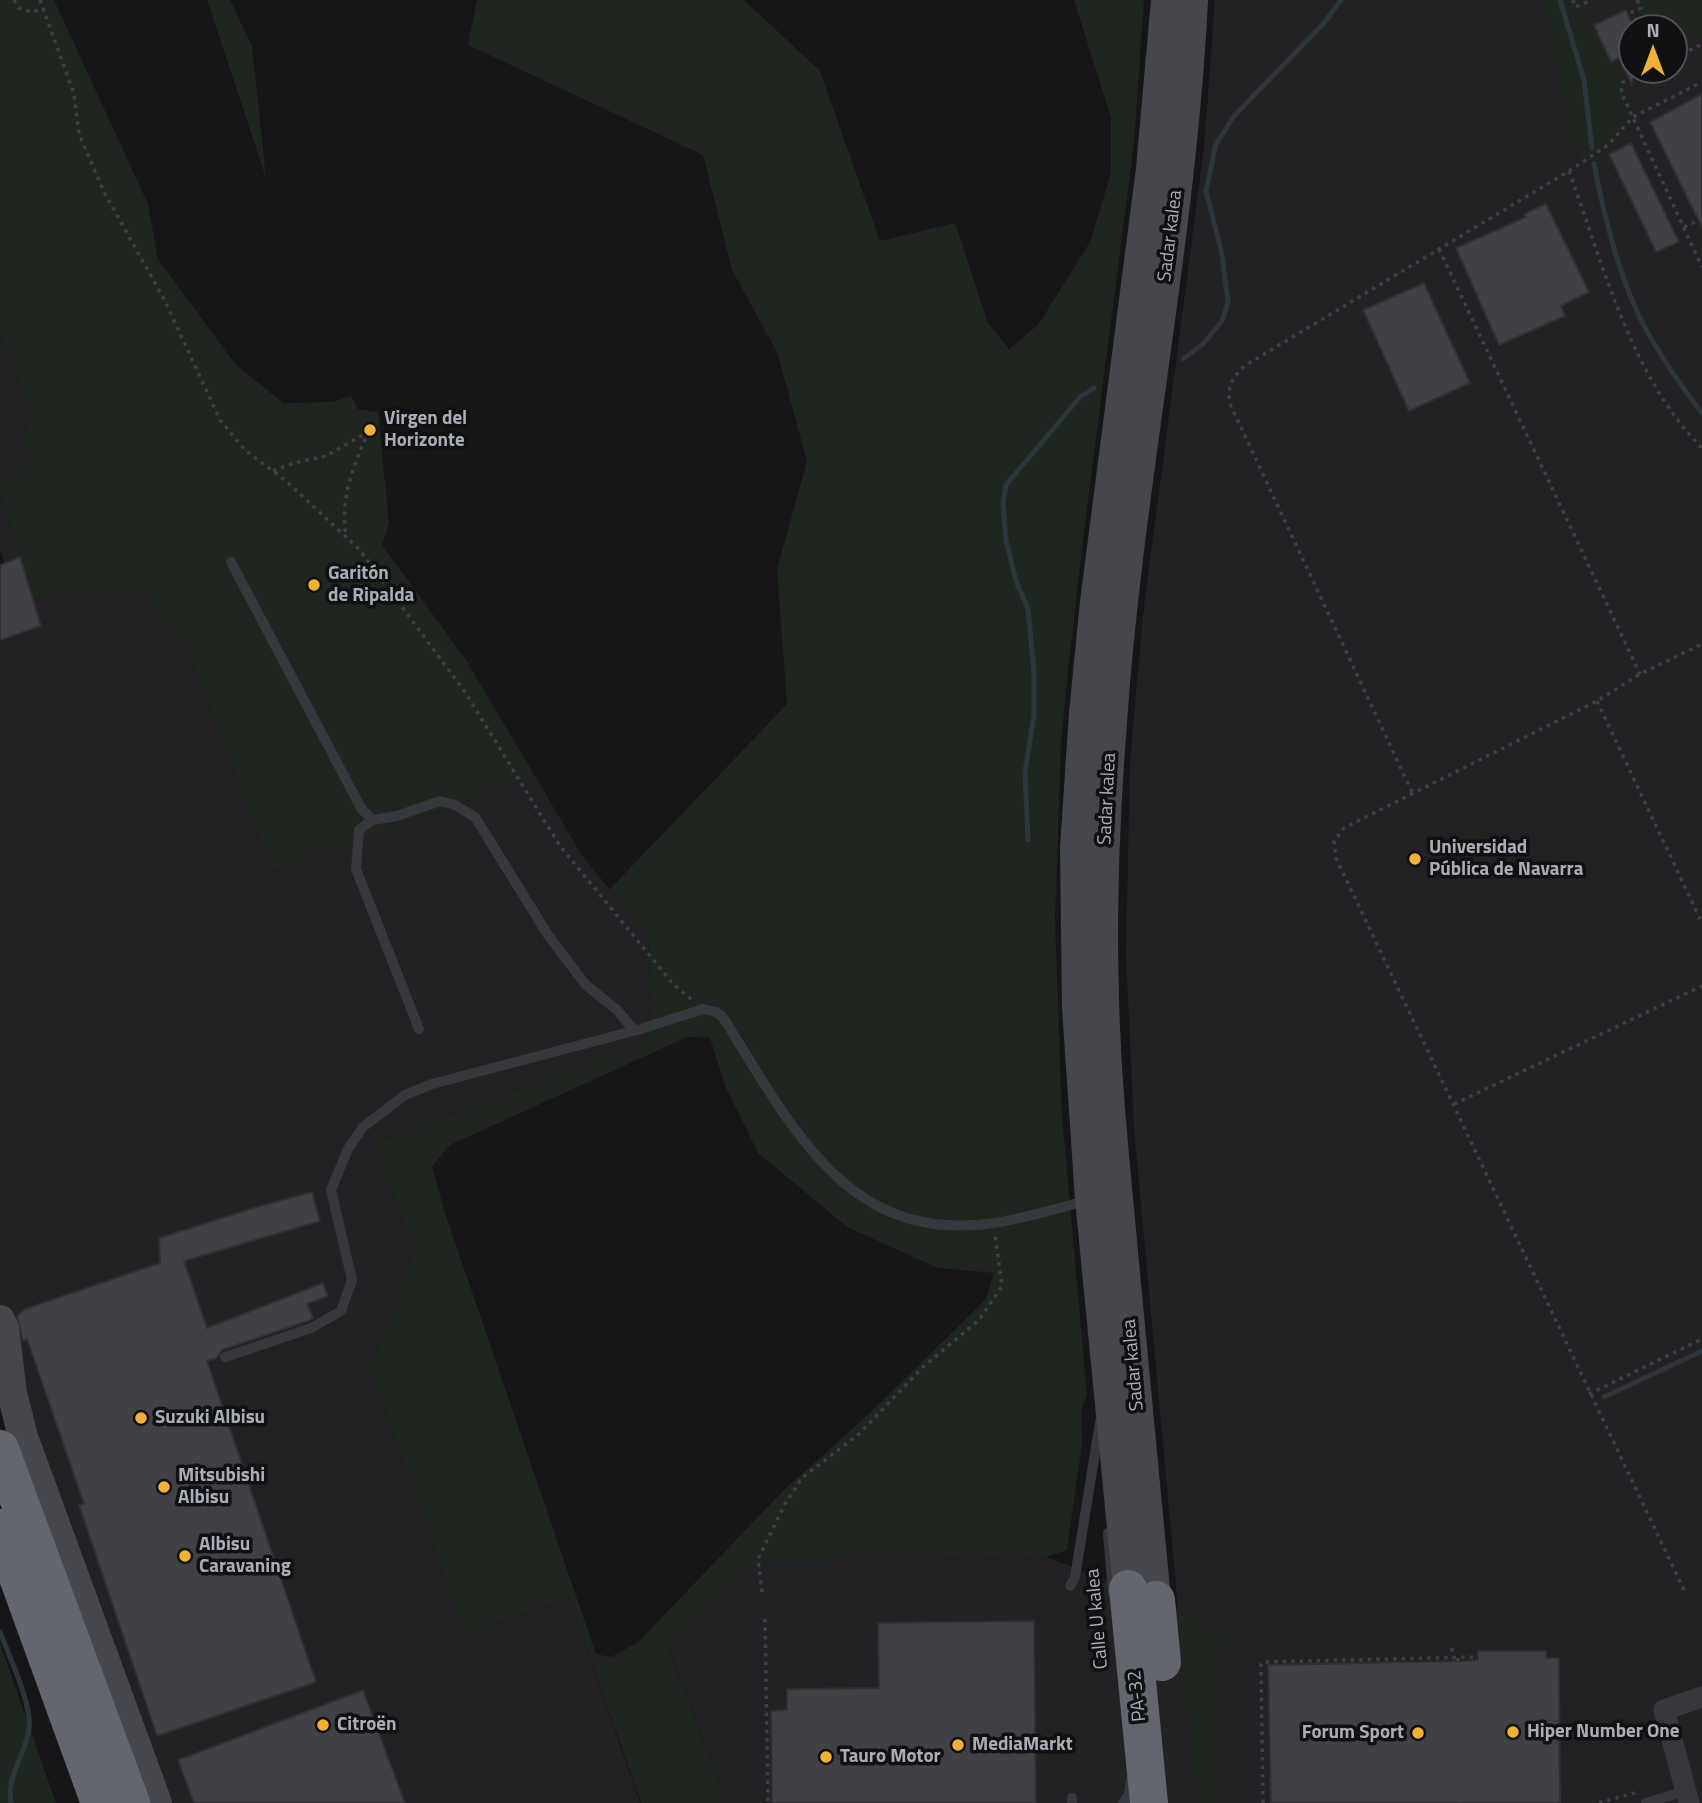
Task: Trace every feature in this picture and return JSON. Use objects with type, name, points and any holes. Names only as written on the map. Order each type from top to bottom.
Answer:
[{"type":"highway","points":[[0,1449],[131,1803]]},
{"type":"highway","points":[[0,1528],[100,1803]]},
{"type":"highway","name":"PA-32","points":[[1133,1598],[1149,1803]]},
{"type":"highway","name":"PA-32","points":[[1133,1598],[1175,1803]]},
{"type":"street","name":"Sadar kalea","points":[[1133,1598],[1104,1198],[1077,1007],[1075,849],[1094,602],[1151,169],[1166,0]]},
{"type":"street","name":"Sadar kalea","points":[[1133,1598],[1107,1384],[1104,1198],[1106,841],[1122,596],[1161,319],[1178,172],[1193,0]]},
{"type":"street","points":[[0,1320],[4,1328],[12,1393],[23,1437],[156,1803]]},
{"type":"street","points":[[1687,1797],[1664,1710],[1702,1697]]},
{"type":"lane","points":[[231,562],[361,808],[372,820]]},
{"type":"lane","points":[[419,1029],[356,869],[359,830],[372,820],[397,816],[440,802],[455,805],[475,817],[548,936],[585,984],[617,1010],[634,1030]]},
{"type":"lane","points":[[225,1357],[311,1328],[341,1311],[352,1280],[331,1190],[348,1149],[363,1127],[385,1108],[405,1095],[432,1084],[704,1009],[722,1016],[807,1147],[839,1181],[864,1199],[913,1221],[951,1225],[992,1223],[1104,1198]]},
{"type":"lane","name":"Calle U kalea","points":[[1070,1586],[1075,1577],[1107,1384]]},
{"type":"lane","name":"Calle U kalea","points":[[1099,1429],[1104,1483]]},
{"type":"lane","name":"Calle U kalea","points":[[1107,1524],[1133,1598]]},
{"type":"lane","points":[[1123,1803],[1129,1794],[1131,1763]]},
{"type":"lane","points":[[1646,1803],[1687,1797]]},
{"type":"path","points":[[13,0],[19,8],[31,12],[43,9]]},
{"type":"path","points":[[40,0],[74,94],[79,134],[104,192],[165,301],[220,420],[246,450],[359,549],[465,692],[560,846],[673,984],[704,1009]]},
{"type":"path","points":[[1573,0],[1575,7],[1592,0]]},
{"type":"path","points":[[1633,14],[1632,12],[1641,8],[1637,0]]},
{"type":"path","points":[[1412,792],[1236,416],[1228,392],[1231,381],[1246,365],[1569,171],[1608,145],[1633,117],[1702,82]]},
{"type":"path","points":[[1622,84],[1620,87],[1633,117],[1702,267]]},
{"type":"path","points":[[1569,171],[1620,312],[1648,375],[1689,435],[1702,448]]},
{"type":"path","points":[[1684,227],[1702,219]]},
{"type":"path","points":[[1439,248],[1640,674]]},
{"type":"path","points":[[273,471],[326,456],[368,432],[346,493],[343,515],[346,536]]},
{"type":"path","points":[[1684,1590],[1336,858],[1334,842],[1344,828],[1597,701],[1640,674],[1702,644]]},
{"type":"path","points":[[1597,701],[1702,923]]},
{"type":"path","points":[[1454,1104],[1702,986]]},
{"type":"path","points":[[762,1592],[758,1559],[785,1504],[802,1478],[859,1434],[923,1367],[979,1320],[1002,1286],[992,1223]]},
{"type":"path","points":[[1589,1394],[1702,1339]]},
{"type":"path","points":[[765,1619],[768,1803]]},
{"type":"path","points":[[1452,1648],[1456,1658],[1460,1803]]},
{"type":"path","points":[[1263,1803],[1263,1662],[1476,1657]]},
{"type":"path","points":[[1599,1803],[1638,1792]]},
{"type":"shaded area","points":[[0,0],[54,0],[148,204],[158,259],[235,364],[283,403],[332,402],[351,396],[358,409],[378,412],[389,523],[382,545],[466,660],[535,776],[272,872],[188,652],[163,623],[143,593],[59,590],[32,598],[0,492],[0,473],[29,465],[21,445],[30,413],[0,335]]},
{"type":"shaded area","points":[[207,0],[230,0],[252,46],[266,178]]},
{"type":"shaded area","points":[[477,0],[744,0],[820,71],[880,241],[955,223],[988,323],[1009,349],[1038,325],[1090,242],[1111,173],[1111,118],[1074,0],[1144,0],[1134,143],[1084,532],[1061,746],[1055,919],[1062,1115],[1087,1395],[1081,1410],[1082,1443],[1067,1550],[1046,1557],[752,1565],[669,1650],[727,1803],[641,1803],[570,1599],[464,1635],[370,1368],[413,1250],[375,1143],[647,1040],[651,1007],[648,936],[610,889],[787,704],[777,569],[807,461],[777,352],[732,270],[703,155],[468,45]],"holes":[[[687,1037],[710,1038],[726,1088],[758,1153],[847,1227],[938,1268],[994,1273],[986,1299],[871,1412],[783,1491],[638,1642],[611,1657],[596,1654],[444,1210],[432,1166],[450,1145]]]},
{"type":"shaded area","name":"Universidad Pública de Navarra","points":[[1215,0],[1702,0],[1702,1803],[727,1803],[669,1649],[752,1565],[1046,1557],[1178,1608],[1134,1128],[1126,956],[1130,762],[1143,615],[1204,147]]},
{"type":"shaded area","points":[[1541,0],[1604,0],[1578,10],[1594,25],[1618,76],[1618,84],[1621,84],[1633,118],[1609,145],[1585,160],[1572,146]]},
{"type":"shaded area","points":[[1635,0],[1702,0],[1702,34],[1688,41],[1688,14],[1642,14]]},
{"type":"shaded area","points":[[0,335],[30,413],[21,445],[29,465],[0,473]]},
{"type":"shaded area","points":[[0,492],[32,598],[59,590],[143,592],[188,652],[272,872],[535,776],[583,857],[648,935],[651,1007],[647,1040],[375,1143],[413,1250],[370,1368],[464,1635],[570,1599],[640,1803],[172,1803],[31,1420],[0,1307],[0,564],[4,562],[0,550]]},
{"type":"shaded area","points":[[1178,1616],[1197,1616],[1197,1626],[1228,1626],[1228,1644],[1214,1645],[1216,1803],[1197,1803]]},
{"type":"shaded area","points":[[0,1643],[56,1803],[0,1803]]},
{"type":"building","points":[[1626,10],[1628,14],[1618,14],[1618,58],[1611,62],[1594,25]]},
{"type":"building","points":[[1702,94],[1702,227],[1650,122]]},
{"type":"building","points":[[1631,143],[1679,242],[1656,252],[1609,154]]},
{"type":"building","points":[[1546,204],[1589,292],[1561,306],[1565,316],[1499,345],[1456,248],[1526,217],[1524,214]]},
{"type":"building","points":[[1424,283],[1470,383],[1409,411],[1363,310]]},
{"type":"building","points":[[20,557],[41,626],[0,640],[0,565]]},
{"type":"building","points":[[312,1192],[320,1221],[184,1261],[207,1328],[323,1283],[328,1296],[307,1304],[313,1318],[308,1321],[222,1350],[217,1358],[207,1361],[316,1682],[157,1736],[79,1505],[84,1504],[27,1339],[23,1341],[17,1316],[25,1309],[160,1263],[159,1238]]},
{"type":"building","name":"MediaMarkt","points":[[1034,1621],[1036,1803],[772,1803],[771,1711],[787,1710],[787,1689],[879,1688],[878,1623]]},
{"type":"building","points":[[1478,1651],[1546,1651],[1546,1658],[1559,1658],[1560,1803],[1271,1803],[1268,1665],[1465,1661],[1478,1660]]},
{"type":"building","name":"Citroën","points":[[363,1690],[405,1803],[194,1803],[178,1760]]},
{"type":"waterway","points":[[1183,359],[1203,344],[1222,321],[1228,302],[1222,254],[1206,191],[1216,144],[1234,116],[1324,23],[1341,0]]},
{"type":"waterway","points":[[1560,0],[1584,80],[1592,148]]},
{"type":"waterway","points":[[1594,164],[1612,243],[1632,300],[1661,355],[1702,413]]},
{"type":"waterway","points":[[1028,840],[1025,772],[1034,715],[1034,672],[1028,609],[1016,581],[1006,541],[1003,503],[1006,485],[1080,397],[1094,388]]},
{"type":"waterway","points":[[1604,1397],[1702,1351]]},
{"type":"waterway","points":[[0,1632],[19,1681],[29,1720],[27,1739],[11,1784],[11,1803]]},
{"type":"place","name":"Virgen del Horizonte","points":[[370,430]]},
{"type":"place","name":"Garitón de Ripalda","points":[[314,585]]},
{"type":"place","name":"Universidad Pública de Navarra","points":[[1415,859]]},
{"type":"place","name":"Suzuki Albisu","points":[[141,1418]]},
{"type":"place","name":"Mitsubishi Albisu","points":[[164,1487]]},
{"type":"place","name":"Albisu Caravaning","points":[[185,1556]]},
{"type":"place","name":"Citroën","points":[[323,1725]]},
{"type":"place","name":"Hiper Number One","points":[[1513,1732]]},
{"type":"place","name":"Forum Sport","points":[[1418,1733]]},
{"type":"place","name":"MediaMarkt","points":[[958,1745]]},
{"type":"place","name":"Tauro Motor","points":[[826,1757]]}]
